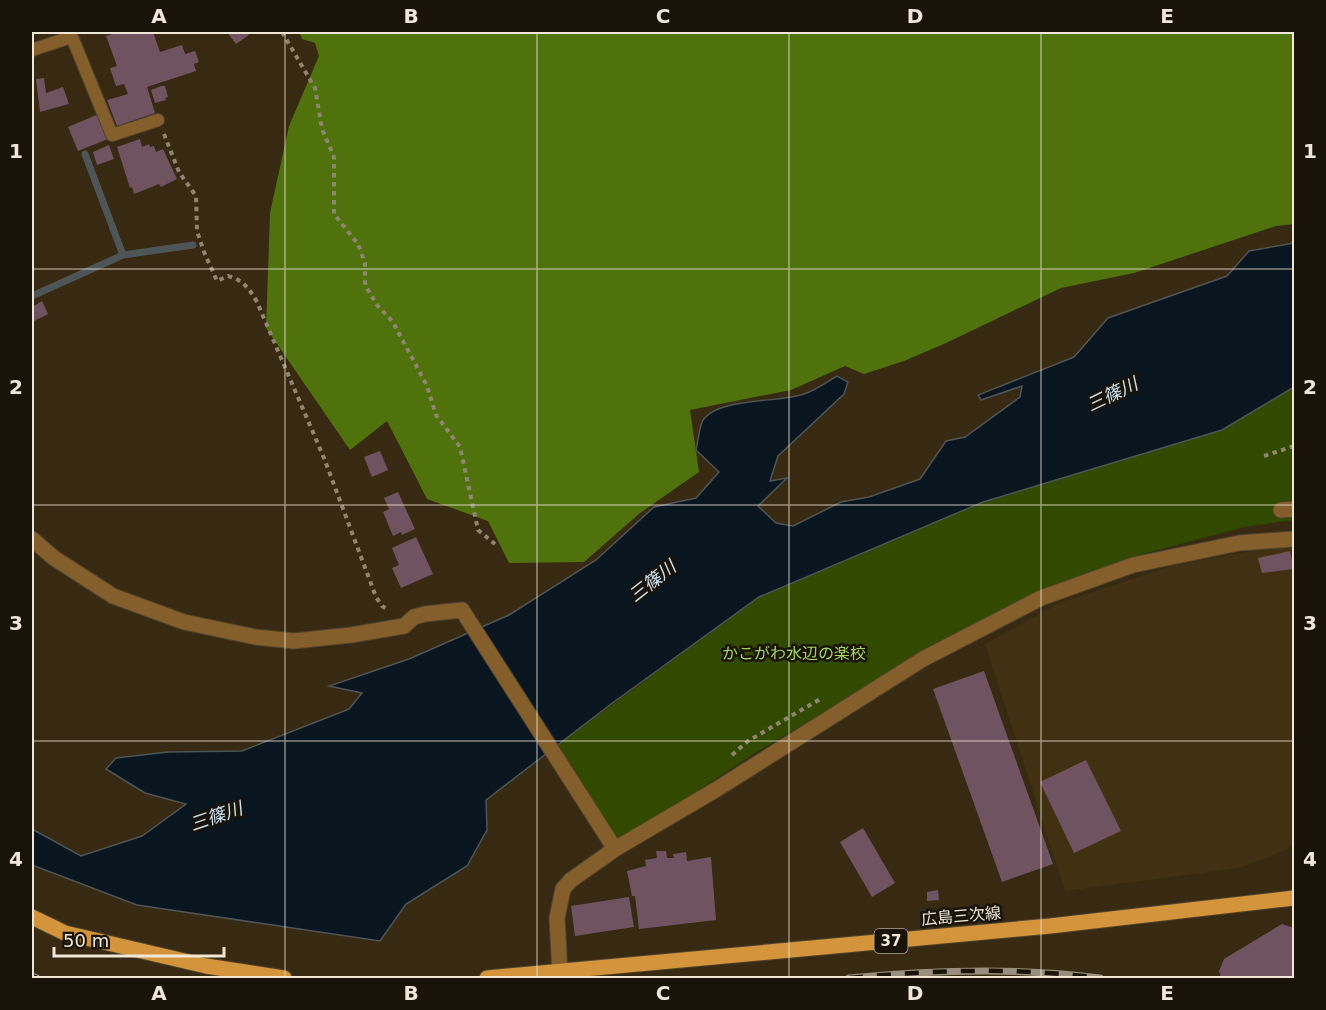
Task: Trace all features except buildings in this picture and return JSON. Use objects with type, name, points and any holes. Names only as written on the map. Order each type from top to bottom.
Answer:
[{"type":"main road","name":"広島三次線","points":[[487,978],[1050,926],[1294,898]]},
{"type":"main road","points":[[32,917],[65,933],[206,966],[284,978]]},
{"type":"street","points":[[32,539],[54,558],[112,596],[195,625],[255,637],[294,641],[381,631],[404,626],[408,621],[425,614],[462,610],[615,849]]},
{"type":"street","points":[[560,973],[556,918],[563,889],[571,880],[615,849],[726,784],[923,659],[1041,598],[1133,565],[1239,543],[1294,539]]},
{"type":"lane","points":[[32,50],[70,34],[112,135],[158,120]]},
{"type":"path","points":[[282,32],[315,88],[322,129],[333,157],[334,214],[358,244],[365,263],[365,285],[377,304],[393,322],[427,386],[436,415],[460,447],[478,530],[495,544]]},
{"type":"path","points":[[158,120],[179,172],[195,196],[197,231],[217,281],[228,276],[238,278],[248,286],[257,302],[324,458],[376,597],[382,606],[408,621]]},
{"type":"path","points":[[1264,456],[1294,446]]},
{"type":"shaded area","points":[[1294,543],[1294,843],[1283,851],[1239,868],[1065,891],[985,644],[1061,602],[1176,565]]},
{"type":"green space","points":[[299,32],[1294,32],[1294,224],[1276,226],[1134,273],[1061,288],[946,343],[904,361],[864,374],[845,366],[791,390],[690,410],[699,472],[640,513],[584,562],[509,563],[488,521],[427,499],[387,421],[350,450],[266,328],[270,213],[289,126],[319,56],[315,43],[302,39]]},
{"type":"green space","name":"かこがわ水辺の楽校","points":[[1294,387],[1294,520],[1244,527],[1128,558],[1035,593],[904,664],[752,755],[616,842],[556,746],[759,597],[983,502],[1222,430]]},
{"type":"water","name":"三篠川","points":[[1294,243],[1294,387],[1222,430],[983,502],[759,597],[611,704],[486,800],[487,830],[467,866],[406,904],[380,941],[137,905],[32,865],[32,829],[81,856],[142,836],[186,804],[145,793],[106,769],[116,758],[168,752],[242,751],[349,709],[362,693],[329,686],[409,659],[509,615],[596,560],[654,507],[696,498],[719,472],[696,450],[702,422],[709,414],[720,408],[794,397],[817,388],[837,376],[848,382],[844,394],[778,456],[770,481],[787,478],[758,506],[776,523],[793,526],[841,502],[869,497],[920,479],[946,441],[965,437],[1020,397],[1022,386],[981,400],[978,395],[1074,357],[1108,318],[1227,276],[1249,251]]},
{"type":"waterway","points":[[85,154],[123,255]]},
{"type":"waterway","points":[[32,296],[123,255],[193,245]]},
{"type":"railway","points":[[849,978],[975,971],[1038,972],[1100,978]]},
{"type":"railway","points":[[32,976],[37,978]]}]
